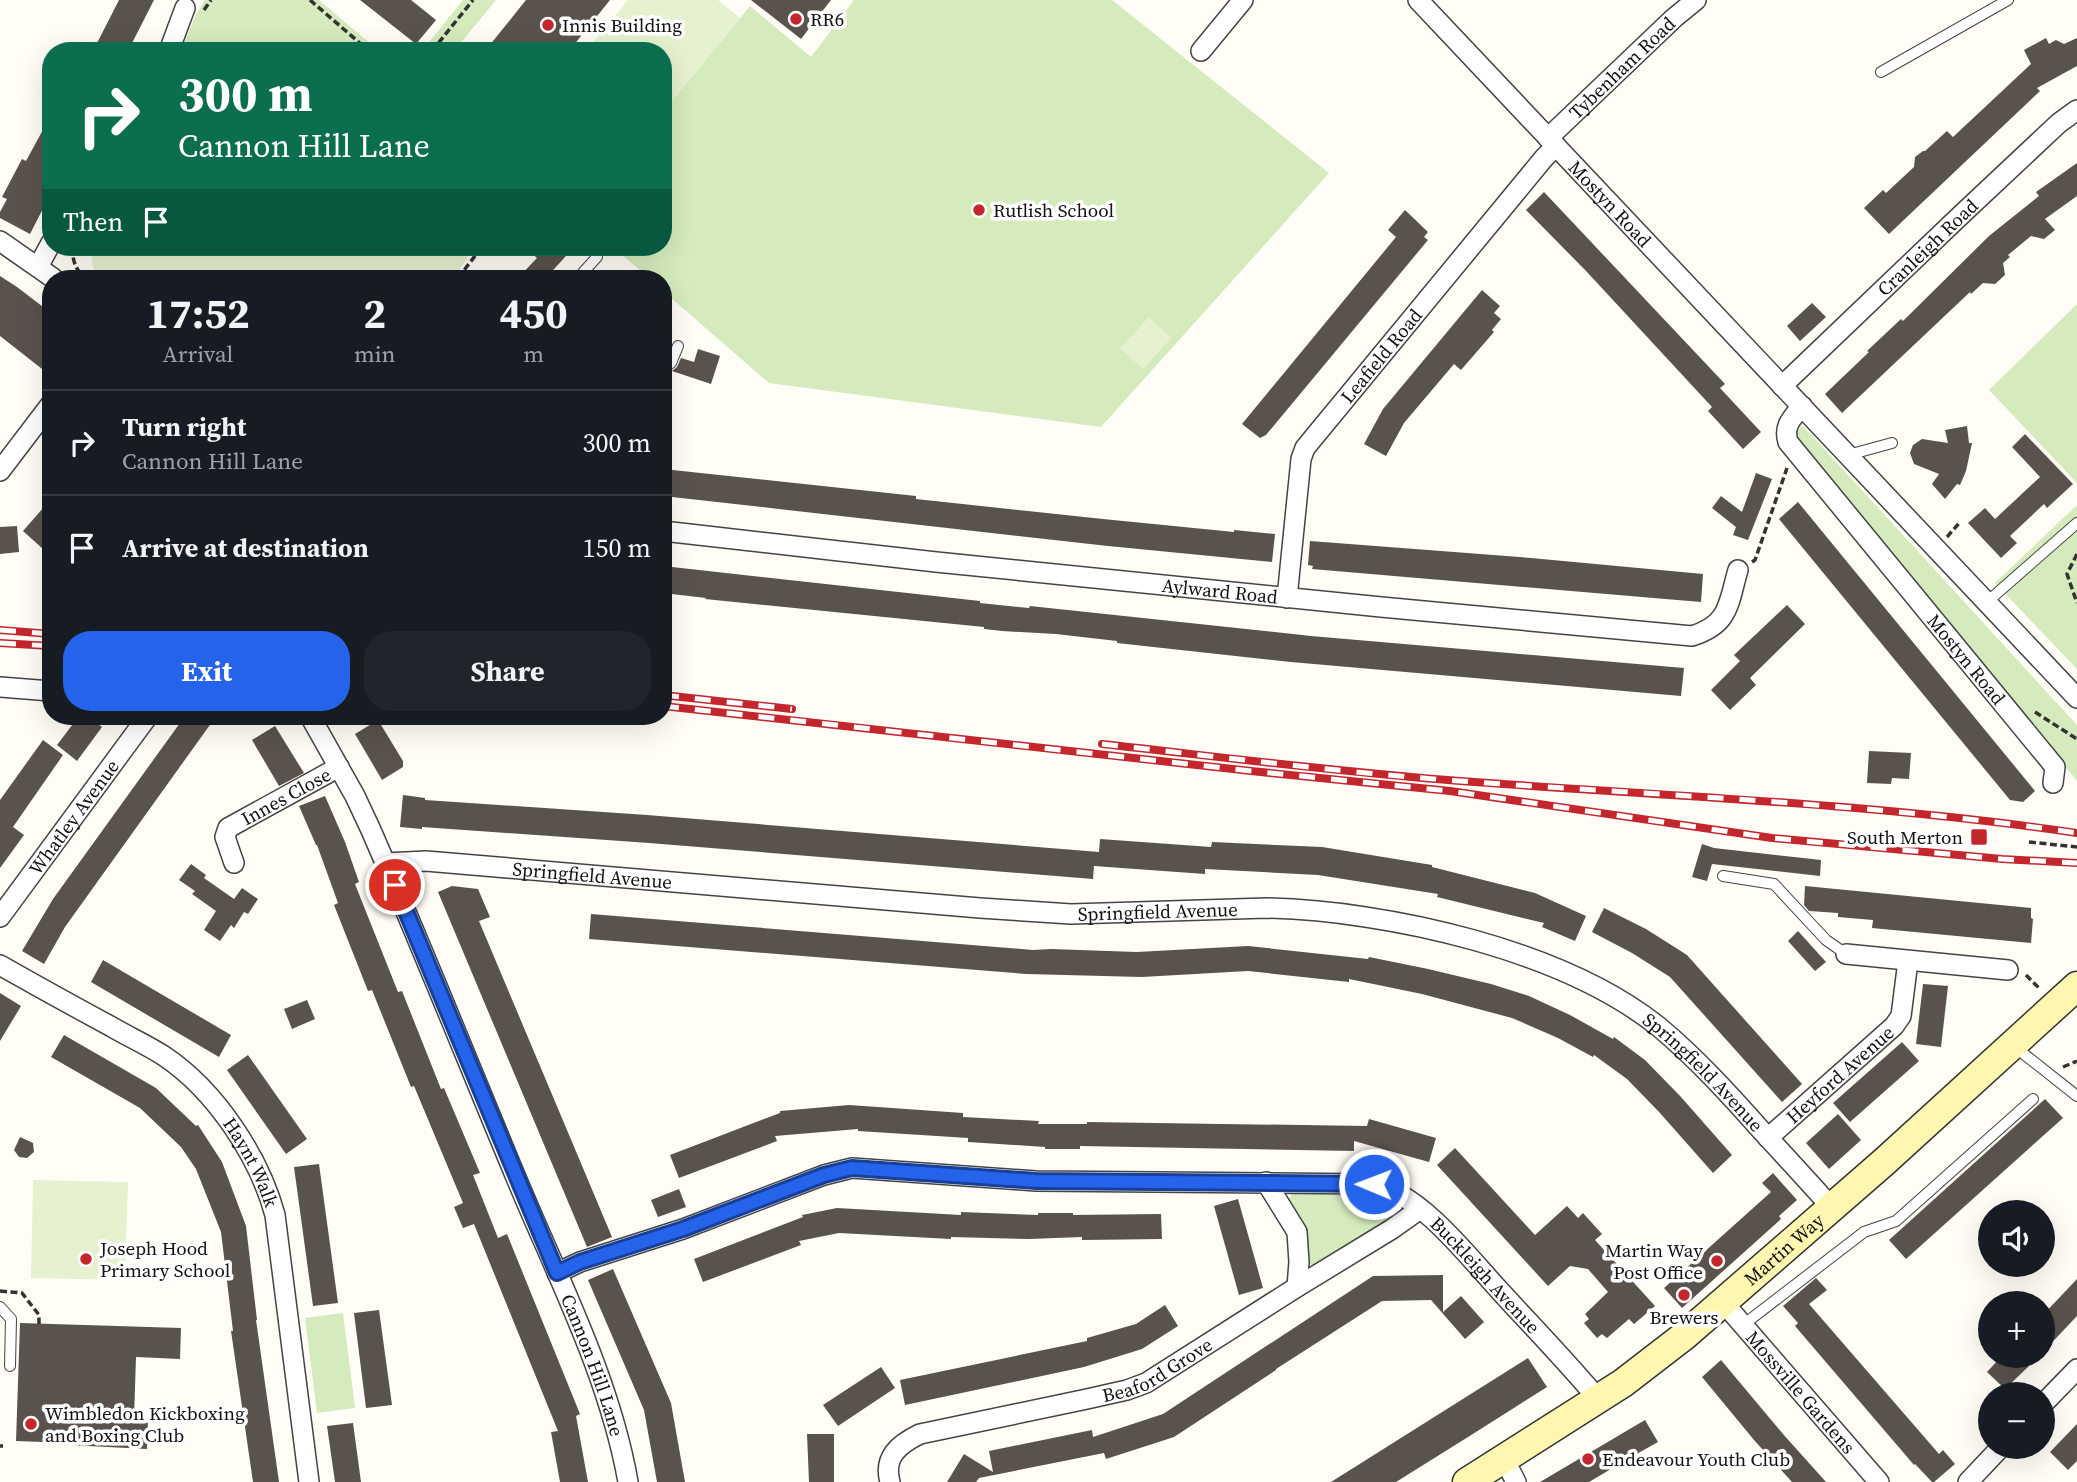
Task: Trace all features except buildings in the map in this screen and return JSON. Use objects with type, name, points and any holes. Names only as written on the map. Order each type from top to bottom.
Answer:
[{"type":"main road","name":"Martin Way","points":[[1466,1482],[1510,1470],[1598,1399],[1658,1357],[1832,1208],[2077,986]]},
{"type":"street","points":[[1201,51],[1243,0]]},
{"type":"street","name":"Mostyn Road","points":[[1418,0],[2077,698]]},
{"type":"street","name":"Tybenham Road","points":[[1552,142],[1674,18],[1696,0]]},
{"type":"street","points":[[172,42],[185,8]]},
{"type":"street","name":"Cranleigh Road","points":[[1782,386],[2059,123],[2077,110]]},
{"type":"street","name":"Leafield Road","points":[[1287,598],[1301,459],[1305,448],[1519,188],[1552,142]]},
{"type":"street","points":[[0,241],[42,270]]},
{"type":"street","name":"Mostyn Road","points":[[1802,406],[1787,426],[1785,432],[1788,442],[2055,767],[2053,783]]},
{"type":"street","points":[[0,471],[42,416]]},
{"type":"street","name":"Aylward Road","points":[[672,532],[1287,598],[1692,636],[1708,631],[1726,612],[1738,570]]},
{"type":"street","points":[[0,687],[42,690]]},
{"type":"street","name":"Whatley Avenue","points":[[0,917],[141,725]]},
{"type":"street","name":"Cannon Hill Lane","points":[[315,725],[355,796],[385,863],[557,1273],[610,1405],[628,1482]]},
{"type":"street","name":"Innes Close","points":[[234,863],[225,836],[228,828],[339,767]]},
{"type":"street","name":"Springfield Avenue","points":[[385,863],[426,861],[1071,914],[1289,909],[1393,923],[1458,937],[1525,957],[1581,979],[1632,1008],[1677,1042],[1717,1081],[1832,1208]]},
{"type":"street","points":[[1846,954],[2008,970]]},
{"type":"street","name":"Heyford Avenue","points":[[1768,1138],[1894,1026],[1901,1016],[1908,961]]},
{"type":"street","name":"Haynt Walk","points":[[0,965],[164,1056],[217,1104],[254,1161],[275,1215],[309,1482]]},
{"type":"street","name":"Buckleigh Avenue","points":[[557,1273],[580,1262],[683,1229],[824,1175],[852,1168],[1036,1181],[1374,1184],[1388,1187],[1420,1209],[1476,1265],[1598,1399]]},
{"type":"street","points":[[1266,1182],[1297,1232],[1297,1287]]},
{"type":"street","name":"Beaford Grove","points":[[890,1482],[888,1463],[892,1453],[903,1442],[920,1434],[1126,1390],[1146,1383],[1420,1209]]},
{"type":"street","name":"Mossville Gardens","points":[[1723,1303],[1880,1482]]},
{"type":"street","points":[[2055,1392],[2077,1369]]},
{"type":"street","points":[[1968,1482],[1990,1459]]},
{"type":"lane","points":[[1881,72],[2008,0]]},
{"type":"lane","points":[[585,270],[597,257]]},
{"type":"lane","points":[[672,361],[678,346]]},
{"type":"lane","points":[[1848,456],[1892,443]]},
{"type":"lane","points":[[1987,602],[2077,523]]},
{"type":"lane","points":[[0,687],[0,698]]},
{"type":"lane","points":[[1723,876],[1774,884],[1826,940],[1846,954]]},
{"type":"lane","points":[[2012,1045],[2077,1096]]},
{"type":"lane","points":[[1743,1325],[1864,1232],[1896,1221],[2033,1099]]},
{"type":"lane","points":[[0,1307],[11,1319],[10,1366]]},
{"type":"path","points":[[310,0],[359,42]]},
{"type":"path","points":[[439,42],[473,0]]},
{"type":"path","points":[[464,270],[475,256]]},
{"type":"path","points":[[1738,570],[1755,560],[1787,467],[1799,457]]},
{"type":"path","points":[[2077,554],[2067,574],[2077,603]]},
{"type":"path","points":[[2029,842],[2077,847]]},
{"type":"path","points":[[2008,970],[2023,971],[2055,1006]]},
{"type":"path","points":[[0,1291],[22,1293],[39,1315],[39,1324]]},
{"type":"green space","points":[[205,0],[319,0],[368,42],[185,42]]},
{"type":"green space","points":[[463,0],[496,0],[461,42],[429,42]]},
{"type":"green space","points":[[628,0],[718,0],[740,18],[672,101],[672,42],[593,42]]},
{"type":"green space","name":"Rutlish School","points":[[854,0],[1112,0],[1329,173],[1101,427],[769,383],[672,299],[672,270],[640,270],[623,256],[672,256],[672,101],[750,6],[811,57]]},
{"type":"green space","points":[[92,256],[468,256],[459,270],[94,270]]},
{"type":"green space","points":[[2077,304],[2077,483],[1989,390]]},
{"type":"green space","points":[[1149,317],[1171,338],[1143,369],[1120,348]]},
{"type":"green space","points":[[1801,427],[1804,427],[2077,725],[2077,781],[1799,443],[1797,434]]},
{"type":"green space","points":[[2077,505],[2077,669],[1995,583]]},
{"type":"green space","points":[[33,1180],[128,1182],[125,1280],[31,1278]]},
{"type":"green space","points":[[1298,1189],[1342,1189],[1376,1193],[1387,1199],[1393,1209],[1389,1222],[1318,1265],[1311,1265],[1307,1262],[1288,1200]]},
{"type":"green space","points":[[343,1313],[355,1408],[317,1413],[305,1318]]},
{"type":"railway","points":[[0,630],[42,633]]},
{"type":"railway","points":[[0,643],[42,645]]},
{"type":"railway","points":[[672,696],[792,709]]},
{"type":"railway","points":[[672,707],[1450,791],[1772,838],[2002,859],[2077,863]]},
{"type":"railway","points":[[1102,744],[1415,777],[1923,814],[2077,833]]},
{"type":"place","name":"RR6","points":[[796,19]]},
{"type":"place","name":"Innis Building","points":[[548,25]]},
{"type":"place","name":"Rutlish School","points":[[979,210]]},
{"type":"place","name":"South Merton","points":[[1979,837]]},
{"type":"place","name":"Joseph Hood Primary School","points":[[86,1259]]},
{"type":"place","name":"Martin Way Post Office","points":[[1717,1261]]},
{"type":"place","name":"Brewers","points":[[1684,1295]]},
{"type":"place","name":"Wimbledon Kickboxing and Boxing Club","points":[[31,1424]]},
{"type":"place","name":"Endeavour Youth Club","points":[[1588,1459]]},
{"type":"route","points":[[395,885],[557,1273],[580,1262],[683,1229],[824,1175],[852,1168],[1036,1181],[1374,1184]]}]
